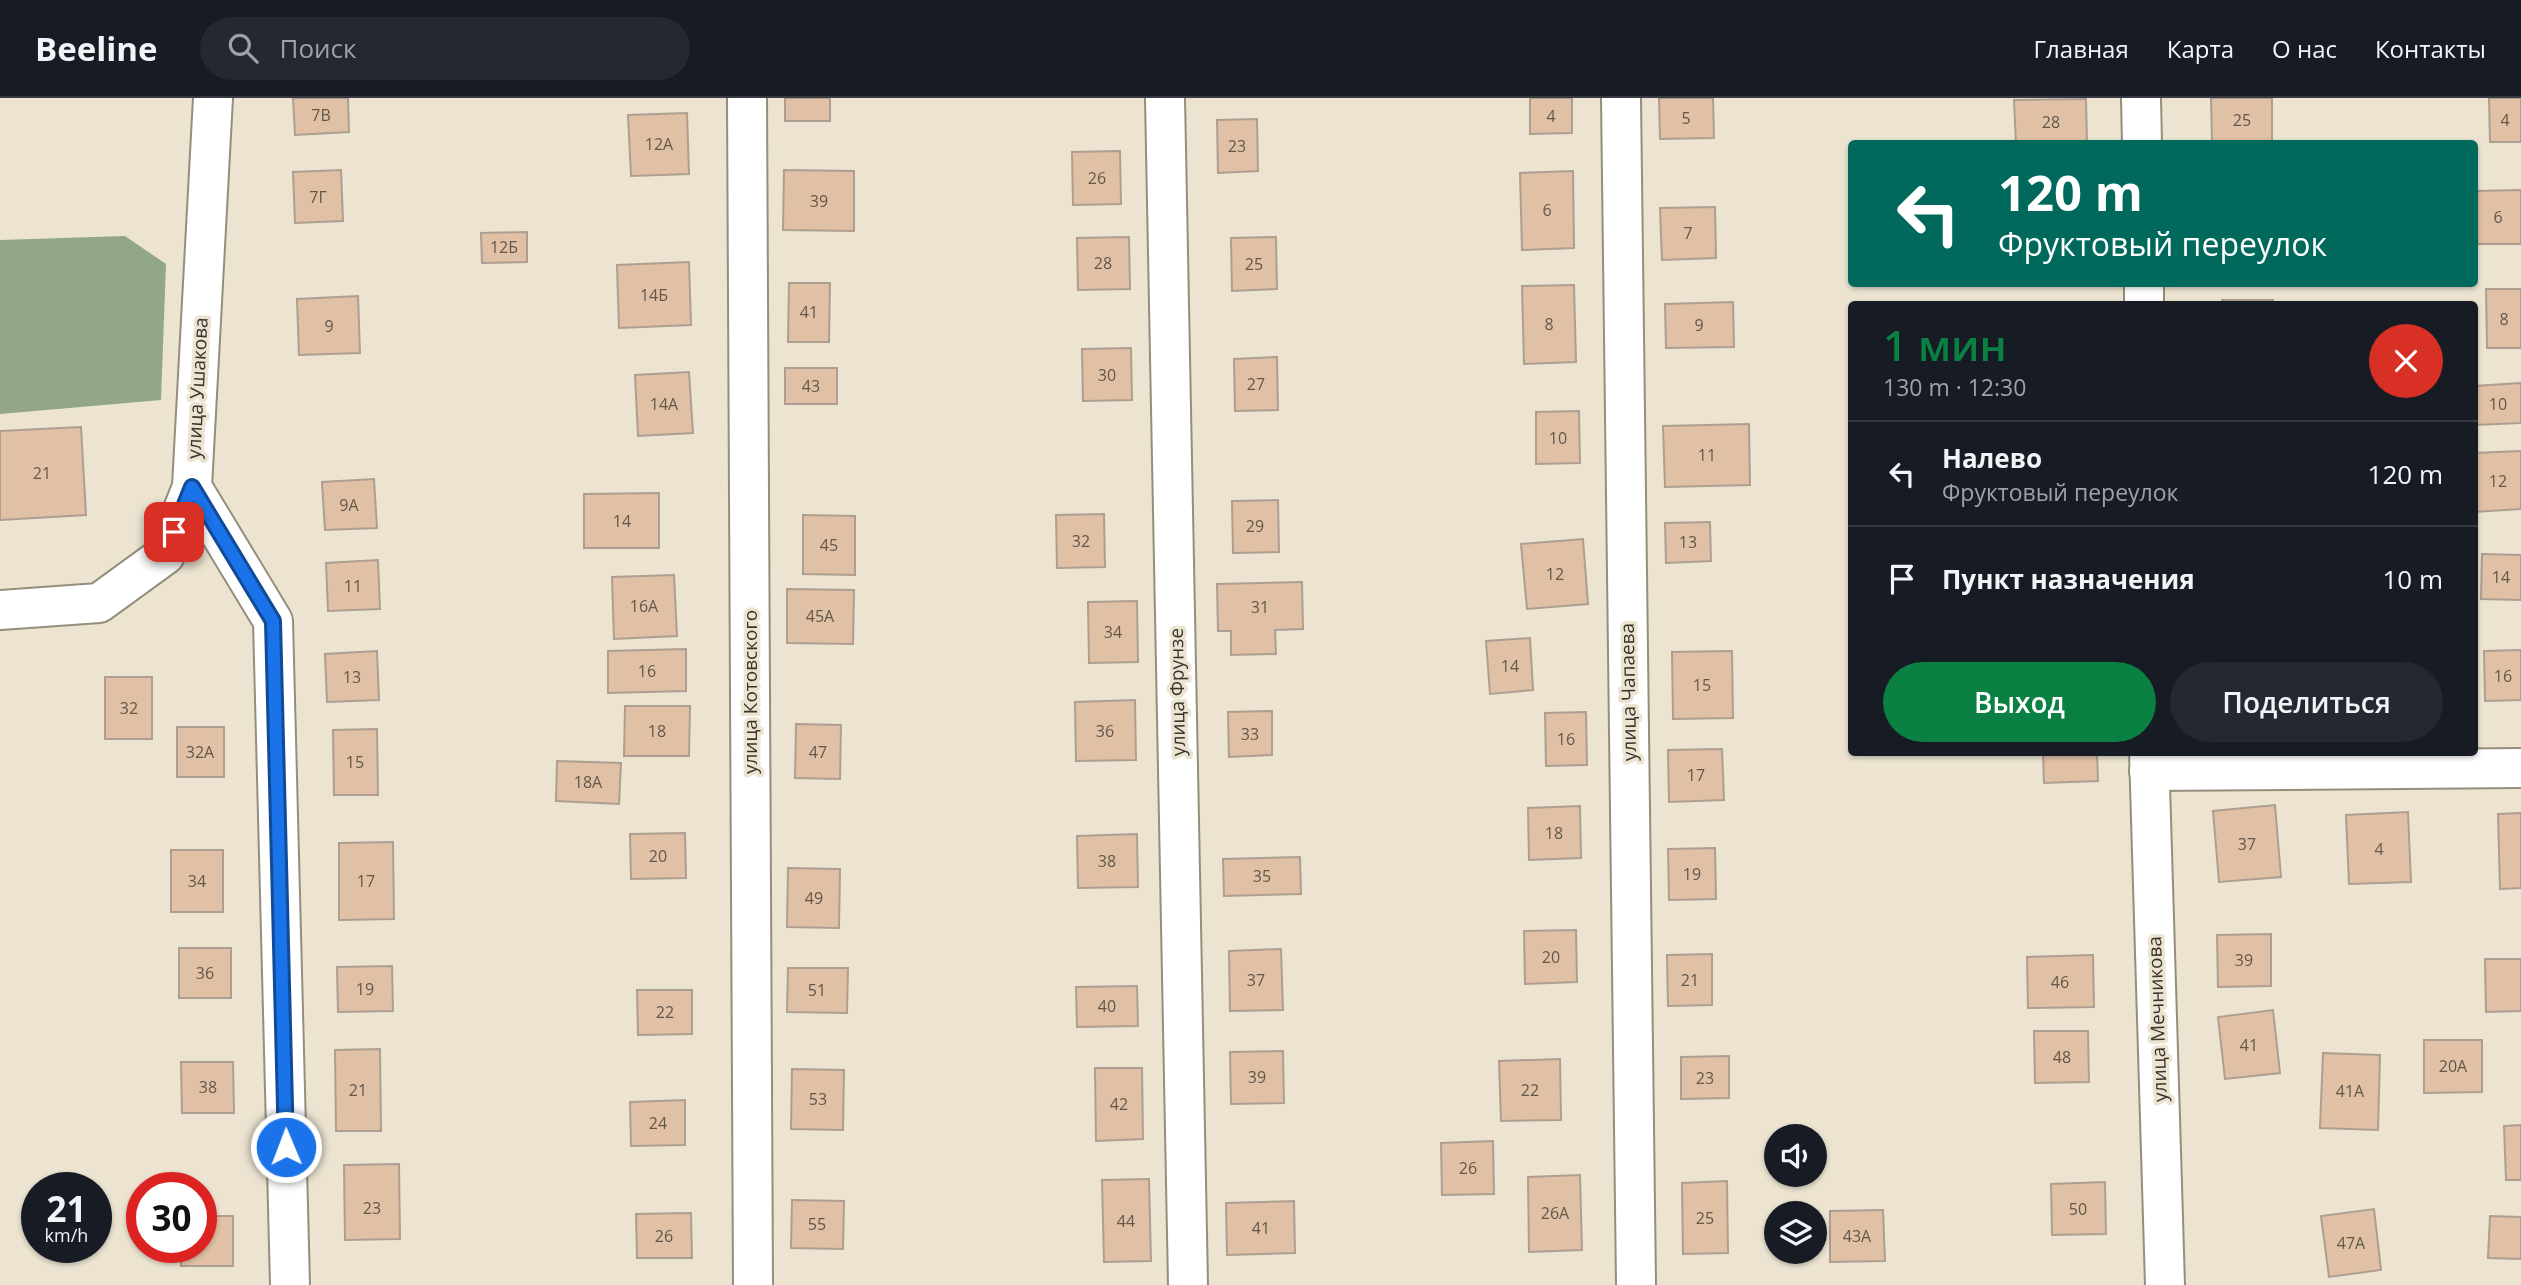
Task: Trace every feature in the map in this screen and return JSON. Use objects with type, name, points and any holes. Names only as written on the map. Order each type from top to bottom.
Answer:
[{"type":"street","name":"улица Ушакова","points":[[213,98],[192,487],[273,621],[290,1285]]},
{"type":"street","name":"улица Котовского","points":[[747,98],[753,1285]]},
{"type":"street","name":"улица Фрунзе","points":[[1165,98],[1188,1285]]},
{"type":"street","name":"улица Чапаева","points":[[1621,98],[1636,1285]]},
{"type":"street","points":[[2141,98],[2142,140]]},
{"type":"street","points":[[0,610],[99,603],[165,555],[192,487]]},
{"type":"street","points":[[2149,762],[2521,768]]},
{"type":"street","name":"улица Мечникова","points":[[2149,762],[2165,1285]]},
{"type":"green space","points":[[125,236],[166,264],[161,400],[0,414],[0,240]]},
{"type":"building","points":[[293,98],[348,98],[349,132],[295,135]]},
{"type":"building","points":[[785,98],[830,98],[830,121],[785,121]]},
{"type":"building","points":[[1530,98],[1572,98],[1572,133],[1530,134]]},
{"type":"building","points":[[1659,98],[1713,98],[1714,138],[1660,139]]},
{"type":"building","points":[[2211,98],[2272,98],[2272,140],[2212,140]]},
{"type":"building","points":[[2489,98],[2521,98],[2521,142],[2490,142]]},
{"type":"building","points":[[2086,99],[2087,140],[2016,140],[2014,100]]},
{"type":"building","points":[[687,113],[689,174],[631,176],[628,115]]},
{"type":"building","points":[[1257,119],[1258,171],[1218,173],[1217,120]]},
{"type":"building","points":[[1120,151],[1121,204],[1073,205],[1072,152]]},
{"type":"building","points":[[341,170],[343,221],[295,223],[293,172]]},
{"type":"building","points":[[784,170],[854,171],[854,231],[783,230]]},
{"type":"building","points":[[1573,171],[1574,248],[1522,250],[1520,173]]},
{"type":"building","points":[[2521,190],[2521,244],[2478,244],[2478,191]]},
{"type":"building","points":[[1715,207],[1716,258],[1662,260],[1660,208]]},
{"type":"building","points":[[527,232],[527,262],[482,263],[481,233]]},
{"type":"building","points":[[1129,237],[1130,289],[1078,290],[1077,238]]},
{"type":"building","points":[[1276,237],[1277,289],[1232,291],[1231,238]]},
{"type":"building","points":[[689,262],[691,325],[619,328],[617,265]]},
{"type":"building","points":[[789,283],[830,283],[829,342],[788,342]]},
{"type":"building","points":[[1574,285],[1576,362],[1524,364],[1522,286]]},
{"type":"building","points":[[2486,289],[2521,289],[2521,348],[2487,348]]},
{"type":"building","points":[[358,296],[360,353],[299,355],[297,299]]},
{"type":"building","points":[[2222,300],[2273,300],[2273,301]]},
{"type":"building","points":[[1733,302],[1734,347],[1666,348],[1665,304]]},
{"type":"building","points":[[1131,348],[1132,400],[1083,401],[1082,349]]},
{"type":"building","points":[[1277,357],[1278,410],[1235,411],[1234,359]]},
{"type":"building","points":[[785,368],[837,368],[837,404],[785,404]]},
{"type":"building","points":[[689,372],[693,433],[638,436],[635,375]]},
{"type":"building","points":[[2521,383],[2521,423],[2478,425],[2478,386]]},
{"type":"building","points":[[1579,411],[1580,463],[1536,464],[1536,412]]},
{"type":"building","points":[[1749,424],[1750,485],[1665,487],[1663,426]]},
{"type":"building","points":[[81,427],[86,515],[0,520],[0,431]]},
{"type":"building","points":[[2521,451],[2521,509],[2478,512],[2478,453]]},
{"type":"building","points":[[374,479],[377,528],[325,530],[322,482]]},
{"type":"building","points":[[659,493],[659,548],[584,548],[584,494]]},
{"type":"building","points":[[1278,500],[1279,552],[1233,553],[1232,501]]},
{"type":"building","points":[[1104,514],[1105,567],[1057,568],[1056,515]]},
{"type":"building","points":[[803,515],[855,516],[855,575],[803,574]]},
{"type":"building","points":[[1710,522],[1711,561],[1666,563],[1665,523]]},
{"type":"building","points":[[1583,539],[1588,604],[1527,609],[1521,544]]},
{"type":"building","points":[[2482,554],[2521,555],[2521,600],[2481,599]]},
{"type":"building","points":[[378,560],[380,609],[328,611],[326,563]]},
{"type":"building","points":[[674,575],[677,636],[614,639],[612,577]]},
{"type":"building","points":[[1302,582],[1303,629],[1275,630],[1276,654],[1231,655],[1231,631],[1218,631],[1217,584]]},
{"type":"building","points":[[787,589],[854,590],[853,644],[787,643]]},
{"type":"building","points":[[1137,601],[1138,662],[1089,663],[1088,602]]},
{"type":"building","points":[[1530,638],[1533,690],[1490,694],[1486,641]]},
{"type":"building","points":[[686,649],[686,691],[608,693],[608,651]]},
{"type":"building","points":[[2521,650],[2521,700],[2485,701],[2484,651]]},
{"type":"building","points":[[377,651],[379,700],[327,702],[325,654]]},
{"type":"building","points":[[1732,651],[1733,718],[1673,719],[1672,652]]},
{"type":"building","points":[[105,677],[152,677],[152,739],[105,739]]},
{"type":"building","points":[[1135,700],[1136,760],[1076,761],[1075,702]]},
{"type":"building","points":[[625,706],[690,706],[689,756],[624,756]]},
{"type":"building","points":[[1272,711],[1272,755],[1229,757],[1228,712]]},
{"type":"building","points":[[1586,712],[1587,765],[1546,766],[1545,713]]},
{"type":"building","points":[[796,724],[841,725],[840,779],[795,778]]},
{"type":"building","points":[[177,727],[224,727],[224,777],[177,777]]},
{"type":"building","points":[[377,729],[378,795],[334,795],[333,730]]},
{"type":"building","points":[[1722,749],[1724,800],[1669,802],[1668,750]]},
{"type":"building","points":[[2043,756],[2097,756],[2098,781],[2044,783]]},
{"type":"building","points":[[557,761],[621,763],[619,804],[556,801]]},
{"type":"building","points":[[2275,805],[2281,877],[2219,882],[2213,811]]},
{"type":"building","points":[[1580,806],[1581,858],[1529,860],[1528,808]]},
{"type":"building","points":[[2408,812],[2411,882],[2349,884],[2346,815]]},
{"type":"building","points":[[2521,813],[2521,888],[2500,889],[2498,814]]},
{"type":"building","points":[[685,833],[686,878],[631,879],[630,834]]},
{"type":"building","points":[[1137,834],[1138,887],[1078,888],[1077,836]]},
{"type":"building","points":[[393,842],[394,919],[339,920],[339,843]]},
{"type":"building","points":[[1715,848],[1716,899],[1669,900],[1668,849]]},
{"type":"building","points":[[171,850],[223,850],[223,912],[171,912]]},
{"type":"building","points":[[1300,857],[1301,894],[1224,896],[1223,859]]},
{"type":"building","points":[[788,868],[840,869],[839,928],[787,927]]},
{"type":"building","points":[[1576,930],[1577,982],[1525,984],[1524,931]]},
{"type":"building","points":[[2271,934],[2271,986],[2218,987],[2217,935]]},
{"type":"building","points":[[179,948],[231,948],[231,998],[179,998]]},
{"type":"building","points":[[1281,949],[1283,1010],[1230,1011],[1229,951]]},
{"type":"building","points":[[1712,954],[1712,1005],[1668,1006],[1667,955]]},
{"type":"building","points":[[2093,955],[2094,1007],[2028,1008],[2027,957]]},
{"type":"building","points":[[2485,959],[2521,959],[2521,1011],[2486,1012]]},
{"type":"building","points":[[392,966],[393,1011],[338,1012],[337,967]]},
{"type":"building","points":[[788,968],[848,968],[847,1013],[787,1012]]},
{"type":"building","points":[[1137,986],[1138,1026],[1077,1027],[1076,987]]},
{"type":"building","points":[[637,990],[692,990],[692,1034],[638,1035]]},
{"type":"building","points":[[2273,1010],[2280,1073],[2225,1079],[2218,1017]]},
{"type":"building","points":[[2034,1031],[2088,1031],[2089,1082],[2035,1083]]},
{"type":"building","points":[[2424,1040],[2482,1040],[2482,1092],[2424,1093]]},
{"type":"building","points":[[380,1049],[381,1131],[336,1131],[335,1050]]},
{"type":"building","points":[[1283,1051],[1284,1103],[1231,1104],[1230,1052]]},
{"type":"building","points":[[2323,1053],[2380,1055],[2378,1130],[2320,1128]]},
{"type":"building","points":[[1729,1056],[1729,1098],[1681,1099],[1681,1057]]},
{"type":"building","points":[[1560,1059],[1561,1120],[1501,1121],[1499,1061]]},
{"type":"building","points":[[181,1062],[233,1062],[234,1113],[182,1113]]},
{"type":"building","points":[[1095,1068],[1142,1068],[1143,1139],[1096,1141]]},
{"type":"building","points":[[792,1069],[844,1070],[843,1130],[791,1129]]},
{"type":"building","points":[[685,1100],[685,1145],[631,1146],[630,1102]]},
{"type":"building","points":[[2521,1125],[2521,1180],[2506,1180],[2504,1126]]},
{"type":"building","points":[[1493,1141],[1494,1194],[1442,1195],[1441,1143]]},
{"type":"building","points":[[399,1164],[400,1239],[345,1240],[344,1165]]},
{"type":"building","points":[[1580,1175],[1582,1250],[1529,1252],[1528,1177]]},
{"type":"building","points":[[1149,1179],[1151,1261],[1104,1262],[1102,1180]]},
{"type":"building","points":[[1727,1181],[1728,1253],[1683,1254],[1682,1183]]},
{"type":"building","points":[[2105,1182],[2106,1234],[2052,1235],[2051,1184]]},
{"type":"building","points":[[792,1200],[844,1201],[843,1249],[791,1248]]},
{"type":"building","points":[[1294,1201],[1295,1253],[1227,1255],[1226,1203]]},
{"type":"building","points":[[2374,1209],[2381,1270],[2329,1277],[2321,1216]]},
{"type":"building","points":[[1883,1210],[1885,1261],[1830,1262],[1830,1211]]},
{"type":"building","points":[[691,1213],[692,1258],[637,1258],[636,1214]]},
{"type":"building","points":[[217,1216],[233,1216],[233,1266],[181,1266],[181,1263],[217,1263]]},
{"type":"building","points":[[2490,1216],[2521,1217],[2521,1259],[2488,1258]]},
{"type":"route","points":[[174,532],[192,487],[273,621],[286,1147]]}]
